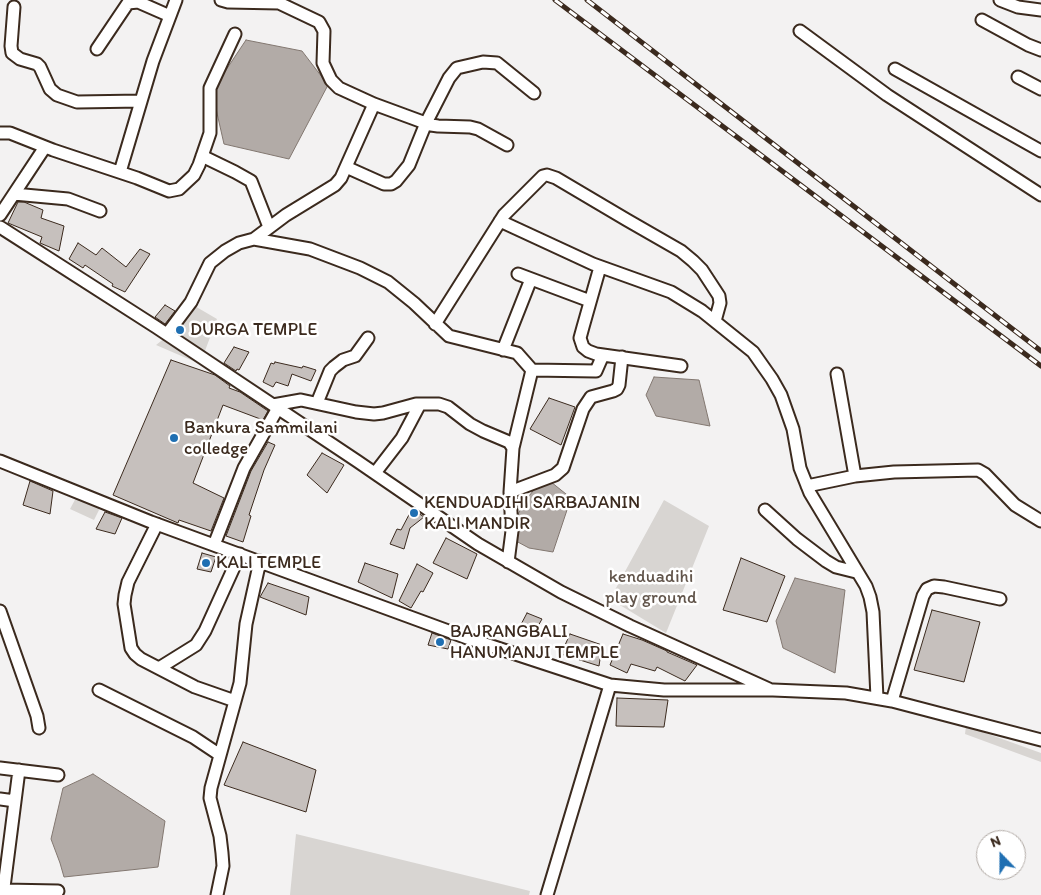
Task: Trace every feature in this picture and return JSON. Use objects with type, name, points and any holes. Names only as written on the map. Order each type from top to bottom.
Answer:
[{"type":"street","points":[[120,172],[154,61],[176,0]]},
{"type":"street","points":[[221,0],[228,2],[279,3],[318,22],[324,31],[322,57],[330,80],[339,88],[374,104],[426,123],[438,126],[478,129],[506,145]]},
{"type":"street","points":[[1000,0],[1018,7],[1041,10]]},
{"type":"street","points":[[97,49],[128,3],[138,2],[170,16]]},
{"type":"street","points":[[14,7],[12,53],[20,59],[37,64],[50,89],[67,99],[77,102],[142,101]]},
{"type":"street","points":[[982,20],[1041,50]]},
{"type":"street","points":[[800,31],[887,95],[1041,195]]},
{"type":"street","points":[[0,133],[10,133],[169,191],[175,191],[184,186],[194,175],[202,156],[210,133],[210,88],[235,34]]},
{"type":"street","points":[[346,167],[384,184],[390,184],[401,176],[409,165],[426,123],[449,78],[458,68],[463,66],[483,62],[497,63],[534,93]]},
{"type":"street","points":[[894,70],[1041,151]]},
{"type":"street","points":[[1018,77],[1041,89]]},
{"type":"street","points":[[254,239],[286,215],[329,190],[341,178],[374,104]]},
{"type":"street","points":[[0,215],[45,147]]},
{"type":"street","points":[[202,156],[251,181],[269,227]]},
{"type":"street","points":[[435,324],[500,221],[543,176],[556,178],[681,251],[693,261],[702,270],[719,296],[720,302],[715,321]]},
{"type":"street","points":[[14,194],[68,199],[100,211]]},
{"type":"street","points":[[500,221],[600,267],[671,292],[715,321],[753,352],[772,378],[781,395],[793,429],[800,468],[807,486],[868,592],[873,612],[877,698]]},
{"type":"street","points":[[0,227],[167,334],[478,544],[508,562],[561,592],[630,626],[773,690]]},
{"type":"street","points":[[167,334],[191,302],[210,264],[225,251],[239,243],[254,239],[286,243],[310,249],[360,268],[388,282],[414,303],[449,336],[518,353],[532,370]]},
{"type":"street","points":[[600,267],[580,338],[583,347],[588,351],[603,355],[681,366]]},
{"type":"street","points":[[518,274],[590,301]]},
{"type":"street","points":[[503,350],[532,279]]},
{"type":"street","points":[[317,403],[334,367],[343,360],[355,356],[368,338]]},
{"type":"street","points":[[532,370],[596,370],[603,355]]},
{"type":"street","points":[[510,492],[555,475],[563,468],[582,408],[591,397],[617,389],[622,357]]},
{"type":"street","points":[[508,562],[512,531],[510,492],[513,448],[532,370]]},
{"type":"street","points":[[837,374],[855,476]]},
{"type":"street","points":[[214,545],[244,468],[276,407],[293,400],[374,414],[420,404],[439,404],[448,407],[470,424],[508,442],[513,448]]},
{"type":"street","points":[[375,473],[402,438],[420,404]]},
{"type":"street","points":[[0,461],[214,545],[470,639],[610,685],[664,690],[773,690],[846,693],[892,701],[1041,740]]},
{"type":"street","points":[[807,486],[855,476],[894,472],[978,470],[986,474],[1015,505],[1041,521]]},
{"type":"street","points":[[765,510],[797,539],[826,561],[836,567],[856,572]]},
{"type":"street","points":[[157,524],[128,582],[124,604],[131,648],[135,654],[159,668],[196,686],[235,701]]},
{"type":"street","points":[[159,668],[196,645],[205,631],[240,554]]},
{"type":"street","points":[[217,895],[223,866],[210,798],[211,788],[243,668],[246,624],[260,561]]},
{"type":"street","points":[[892,701],[923,596],[927,589],[934,586],[944,587],[1000,599]]},
{"type":"street","points":[[0,611],[39,728]]},
{"type":"street","points":[[547,895],[610,685]]},
{"type":"street","points":[[99,690],[193,737],[220,755]]},
{"type":"street","points":[[0,768],[58,775]]},
{"type":"street","points":[[19,770],[3,892],[58,891]]},
{"type":"street","points":[[0,799],[15,801]]},
{"type":"green space","points":[[193,305],[217,319],[200,364],[156,345],[171,333]]},
{"type":"green space","points":[[77,496],[102,504],[94,520],[70,509]]},
{"type":"green space","name":"kenduadihi play ground","points":[[664,500],[709,526],[666,633],[610,599]]},
{"type":"green space","points":[[966,726],[1041,753],[1041,762],[965,734]]},
{"type":"green space","points":[[296,834],[530,891],[529,895],[290,895]]},
{"type":"shaded area","points":[[246,40],[302,51],[328,85],[289,159],[224,144],[212,91]]},
{"type":"shaded area","points":[[654,377],[699,380],[710,426],[656,416],[646,395]]},
{"type":"shaded area","points":[[551,482],[571,498],[553,552],[529,548],[516,541],[517,516],[526,500],[536,487]]},
{"type":"shaded area","points":[[795,578],[845,590],[835,673],[783,648],[776,621]]},
{"type":"shaded area","points":[[93,774],[165,821],[158,867],[64,877],[51,839],[63,788]]},
{"type":"building","points":[[18,202],[24,202],[43,210],[41,218],[64,226],[59,251],[40,243],[42,237],[8,223]]},
{"type":"building","points":[[78,243],[96,255],[102,248],[126,267],[140,249],[150,254],[125,292],[112,286],[113,284],[85,265],[83,268],[69,259]]},
{"type":"building","points":[[165,305],[175,311],[165,324],[155,317]]},
{"type":"building","points":[[234,347],[249,352],[239,370],[237,369],[236,371],[224,363]]},
{"type":"building","name":"Bankura Sammilani colledge","points":[[171,360],[215,375],[230,386],[229,388],[240,392],[268,411],[263,420],[223,405],[193,483],[224,498],[211,531],[179,520],[178,523],[113,495]]},
{"type":"building","points":[[275,362],[316,370],[311,381],[292,374],[288,386],[276,382],[273,387],[263,382],[271,363],[274,364]]},
{"type":"building","points":[[549,398],[575,407],[561,445],[530,429]]},
{"type":"building","points":[[268,442],[275,445],[264,470],[249,515],[251,516],[243,542],[226,536],[251,471]]},
{"type":"building","points":[[322,453],[344,465],[327,493],[307,475]]},
{"type":"building","points":[[30,481],[53,491],[50,514],[23,505]]},
{"type":"building","points":[[412,509],[424,517],[410,528],[404,549],[390,544],[397,529],[401,530]]},
{"type":"building","points":[[105,512],[122,518],[115,534],[96,529]]},
{"type":"building","points":[[446,538],[477,554],[467,579],[433,563]]},
{"type":"building","name":"KALI TEMPLE","points":[[202,553],[216,557],[211,572],[197,569]]},
{"type":"building","points":[[741,558],[785,576],[767,622],[723,610]]},
{"type":"building","points":[[365,563],[398,574],[392,598],[358,582]]},
{"type":"building","points":[[417,564],[433,573],[423,592],[421,591],[411,608],[399,601]]},
{"type":"building","points":[[268,583],[309,597],[306,615],[260,597]]},
{"type":"building","points":[[932,610],[980,622],[964,682],[914,670]]},
{"type":"building","points":[[527,613],[542,619],[532,637],[517,632]]},
{"type":"building","name":"BAJRANGBALI HANUMANJI TEMPLE","points":[[432,633],[451,640],[448,649],[428,645]]},
{"type":"building","points":[[570,634],[602,645],[599,666],[561,654]]},
{"type":"building","points":[[623,634],[642,640],[697,665],[685,681],[657,667],[655,671],[631,664],[627,673],[610,665]]},
{"type":"building","points":[[617,698],[668,700],[664,727],[616,726]]},
{"type":"building","points":[[243,742],[316,770],[306,812],[224,785]]},
{"type":"railway","points":[[555,0],[1041,366]]},
{"type":"railway","points":[[587,0],[1041,351]]},
{"type":"place","name":"DURGA TEMPLE","points":[[180,330]]},
{"type":"place","name":"Bankura Sammilani colledge","points":[[174,438]]},
{"type":"place","name":"KENDUADIHI SARBAJANIN KALI MANDIR","points":[[414,513]]},
{"type":"place","name":"KALI TEMPLE","points":[[206,563]]},
{"type":"place","name":"BAJRANGBALI HANUMANJI TEMPLE","points":[[440,642]]}]
